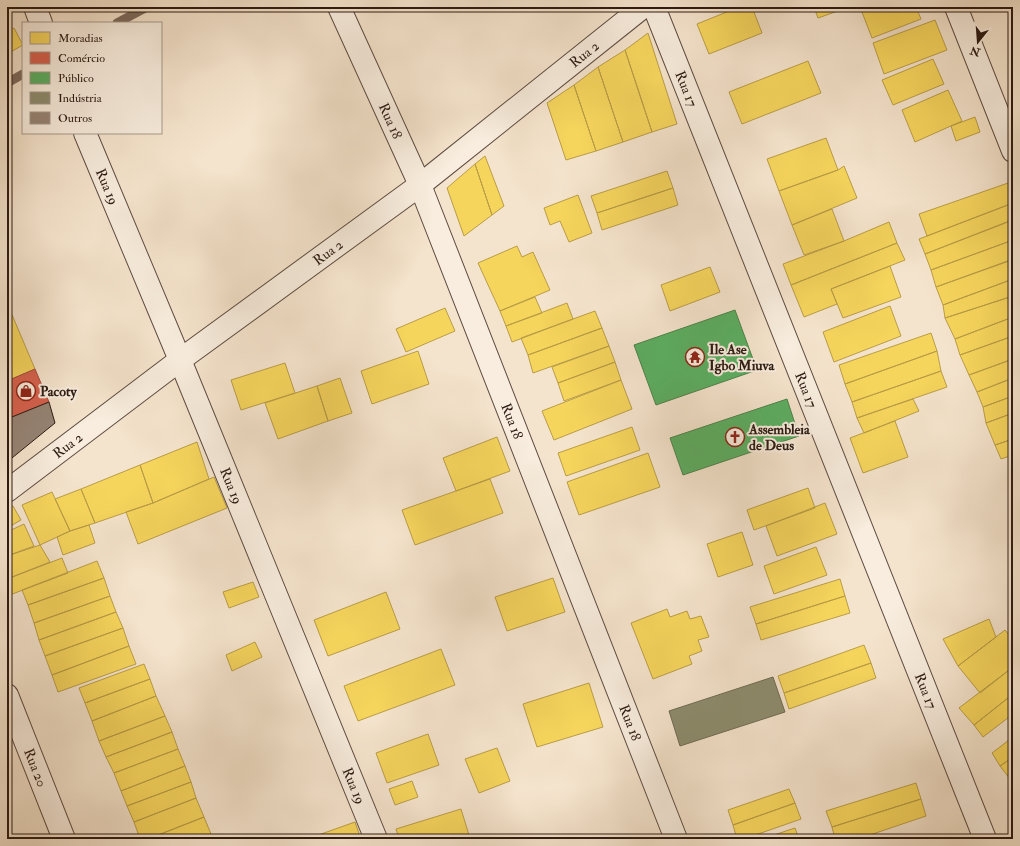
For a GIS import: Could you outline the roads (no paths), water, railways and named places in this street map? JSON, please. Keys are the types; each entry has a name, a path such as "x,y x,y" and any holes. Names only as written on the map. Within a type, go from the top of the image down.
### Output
{"street":[{"path":"35,7 41,22"},
{"name":"Rua 18","path":"339,7 420,185 676,839"},
{"name":"Rua 2","path":"7,491 180,360 420,185 643,7"},
{"name":"Rua 17","path":"654,7 985,839"},
{"path":"956,7 1013,151"},
{"name":"Rua 19","path":"85,134 180,360 376,839"},
{"name":"Rua 20","path":"7,695 64,839"}],"waterway":[{"path":"119,22 147,7"},
{"path":"7,83 22,75"}],"place":[{"name":"Ile Ase Igbo Miuva","path":"695,357"},
{"name":"Pacoty","path":"26,391"},
{"name":"Assembleia de Deus","path":"735,437"}]}
